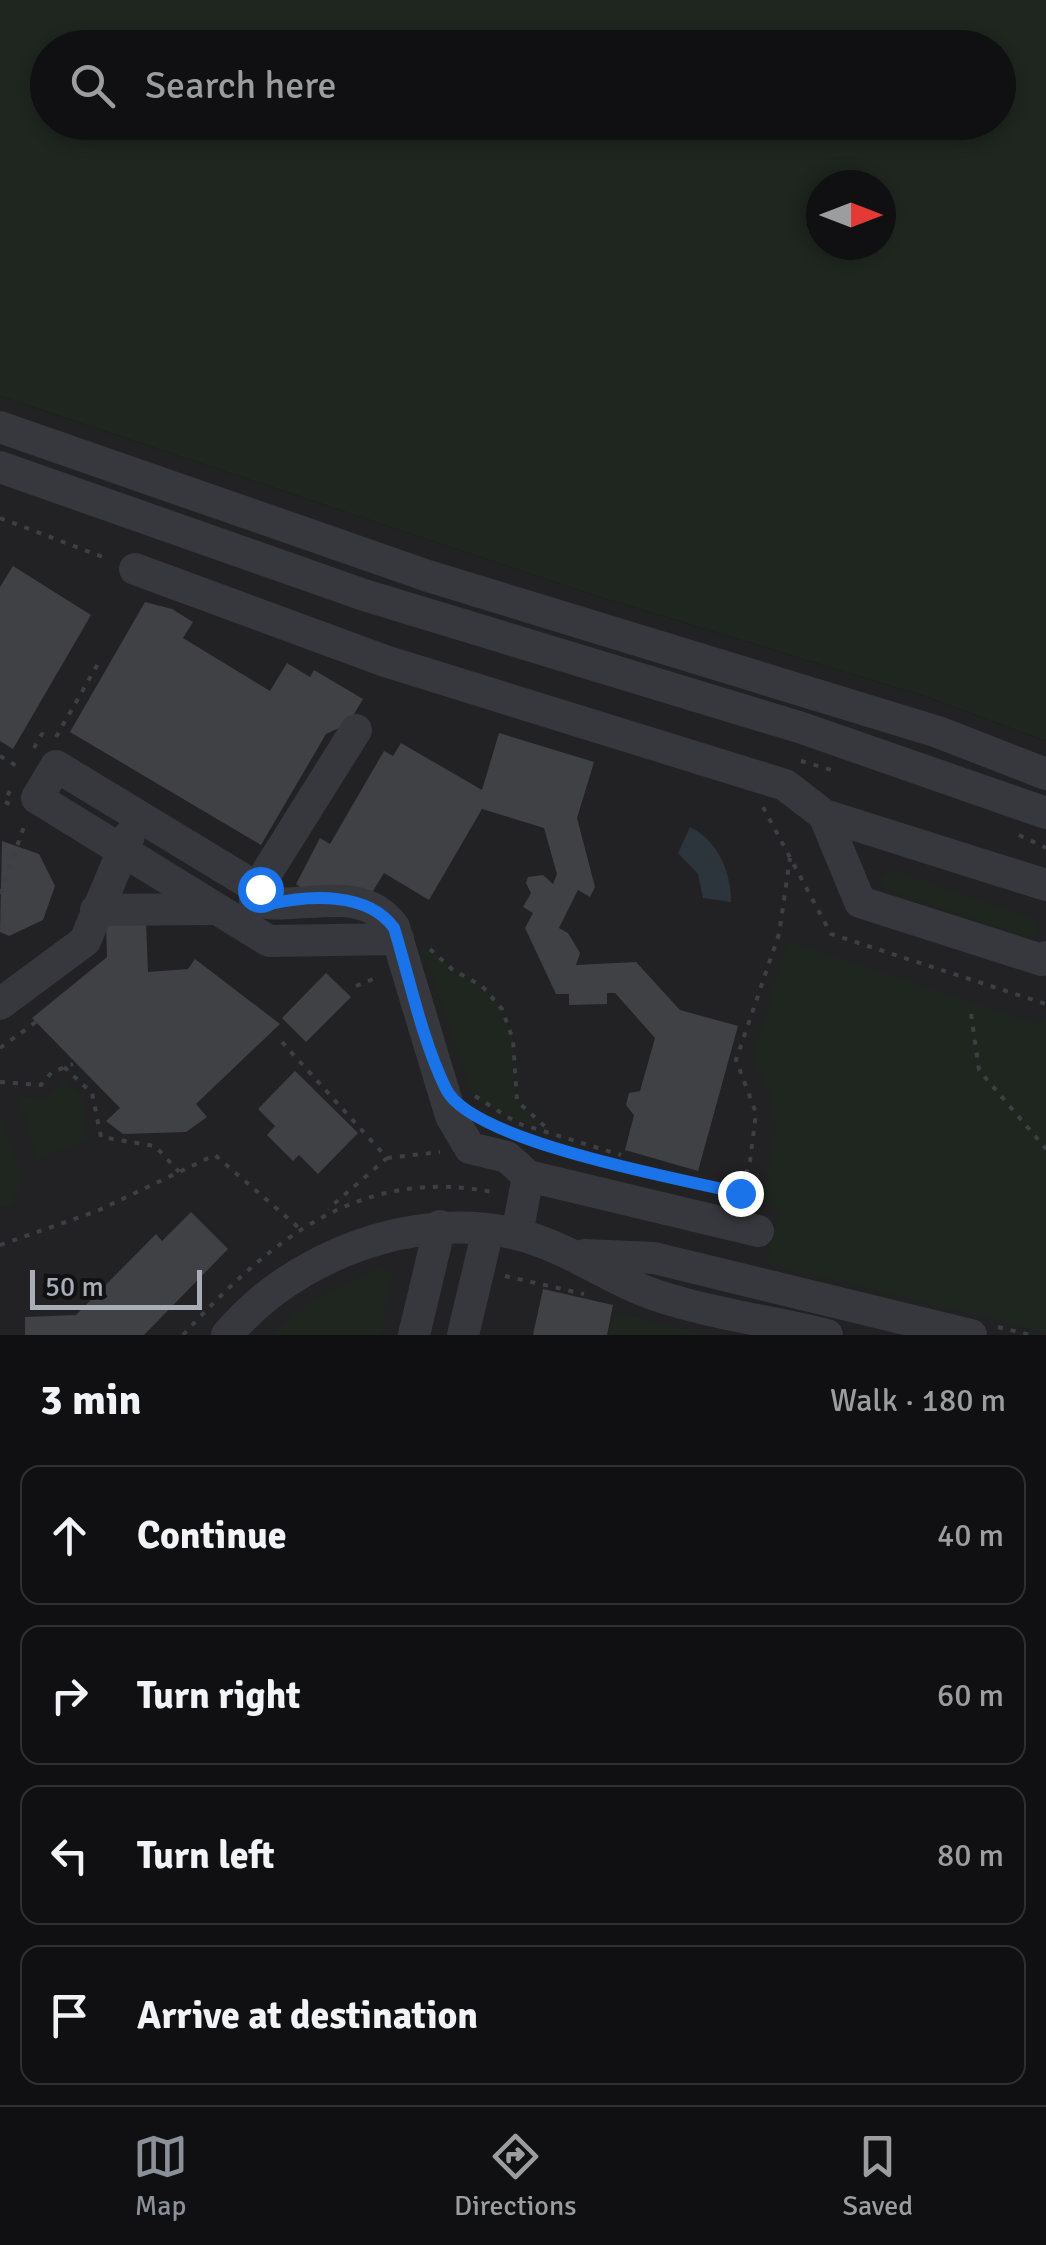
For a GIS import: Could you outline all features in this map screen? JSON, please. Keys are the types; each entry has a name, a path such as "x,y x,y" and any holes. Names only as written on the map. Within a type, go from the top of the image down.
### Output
{"lane":[{"path":"0,427 428,576 884,714 1046,774"},
{"path":"0,467 364,595 802,728 1046,814"},
{"path":"136,569 385,661 785,785 824,815 1046,886"},
{"path":"356,730 255,900 270,904 366,902 384,914 410,944 452,1116 470,1148 506,1157 528,1176 743,1216"},
{"path":"260,889 56,766 36,798 269,942 410,944"},
{"path":"824,815 860,902 1042,960 1046,957"},
{"path":"0,1004 85,942 119,850 141,818"},
{"path":"96,910 216,909"},
{"path":"463,1335 528,1176"},
{"path":"414,1335 440,1226"},
{"path":"228,1335 286,1284 346,1250 440,1226 503,1232 575,1255 643,1290 827,1335"},
{"path":"575,1255 654,1258 971,1335"}],"path":[{"path":"0,518 136,569"},
{"path":"54,741 99,662"},
{"path":"0,756 22,769"},
{"path":"0,894 27,816"},
{"path":"518,1137 743,1216 756,1113 736,1060 778,934 790,858"},
{"path":"410,944 437,952 453,970 482,986 502,1009 513,1040 517,1101 550,1132"},
{"path":"971,1014 979,1070 1046,1150"},
{"path":"0,1048 36,1022"},
{"path":"282,1042 387,1158"},
{"path":"0,1082 41,1085 73,1064"},
{"path":"64,1067 92,1093 100,1137 155,1146 179,1172"},
{"path":"468,1084 473,1095 500,1115 621,1154"},
{"path":"324,1212 387,1158 470,1148"},
{"path":"0,1245 97,1211 216,1154 300,1229"}],"shaded area":[{"path":"0,0 1046,0 1046,741 924,696 597,596 0,396"},
{"path":"0,396 597,596 924,696 1046,741 1046,1335 0,1335"},
{"path":"690,827 708,840 721,858 729,879 731,902 703,898 698,874 678,853"},
{"path":"893,870 1035,919 1039,929 1032,937 1025,937 884,888 882,877"},
{"path":"788,941 1037,1024 1046,1018 1046,1333 766,1264 781,1208 761,1200 773,1144 774,1112 752,1060"},
{"path":"429,948 453,970 482,986 502,1009 513,1040 517,1101 550,1131 500,1115 473,1095 422,950"},
{"path":"64,1082 83,1098 88,1139 37,1159 19,1097 45,1099"},
{"path":"0,1112 24,1181 14,1194 13,1205 0,1208"},
{"path":"382,1267 393,1274 380,1335 272,1335 312,1300"},
{"path":"614,1312 709,1335 609,1335"}],"building":[{"path":"13,566 91,615 13,749 0,741 0,587"},
{"path":"145,602 172,609 193,622 183,638 270,691 287,663 310,677 314,670 363,699 348,724 326,734 261,845 70,732"},
{"path":"499,733 594,762 577,818 595,887 590,897 578,890 559,928 568,933 580,953 576,965 636,962 680,1010 738,1026 698,1171 625,1150 634,1115 626,1105 629,1093 640,1091 655,1038 615,993 607,993 607,1004 569,1005 569,994 556,994 525,928 533,913 523,907 531,893 526,883 528,877 543,875 553,884 557,874 544,828 482,809 429,900 384,873 373,891 303,889 296,884 320,838 330,844 384,751 393,756 401,743 482,790"},
{"path":"2,841 39,854 55,886 43,920 9,936 0,932"},
{"path":"146,922 148,972 188,969 195,959 280,1024 196,1104 207,1117 186,1132 123,1134 106,1121 120,1108 32,1018 107,957 106,923"},
{"path":"326,973 351,997 306,1042 282,1018"},
{"path":"295,1071 358,1133 318,1174 299,1155 293,1161 267,1135 275,1126 258,1109"},
{"path":"191,1212 228,1249 144,1335 25,1335 25,1317 76,1315 156,1234 162,1241"},
{"path":"543,1289 613,1305 607,1335 533,1335"}],"route":[{"path":"260,889 255,900 270,904 288,900 366,902 384,914 394,928 448,1093 470,1112 518,1137 740,1193"}]}
